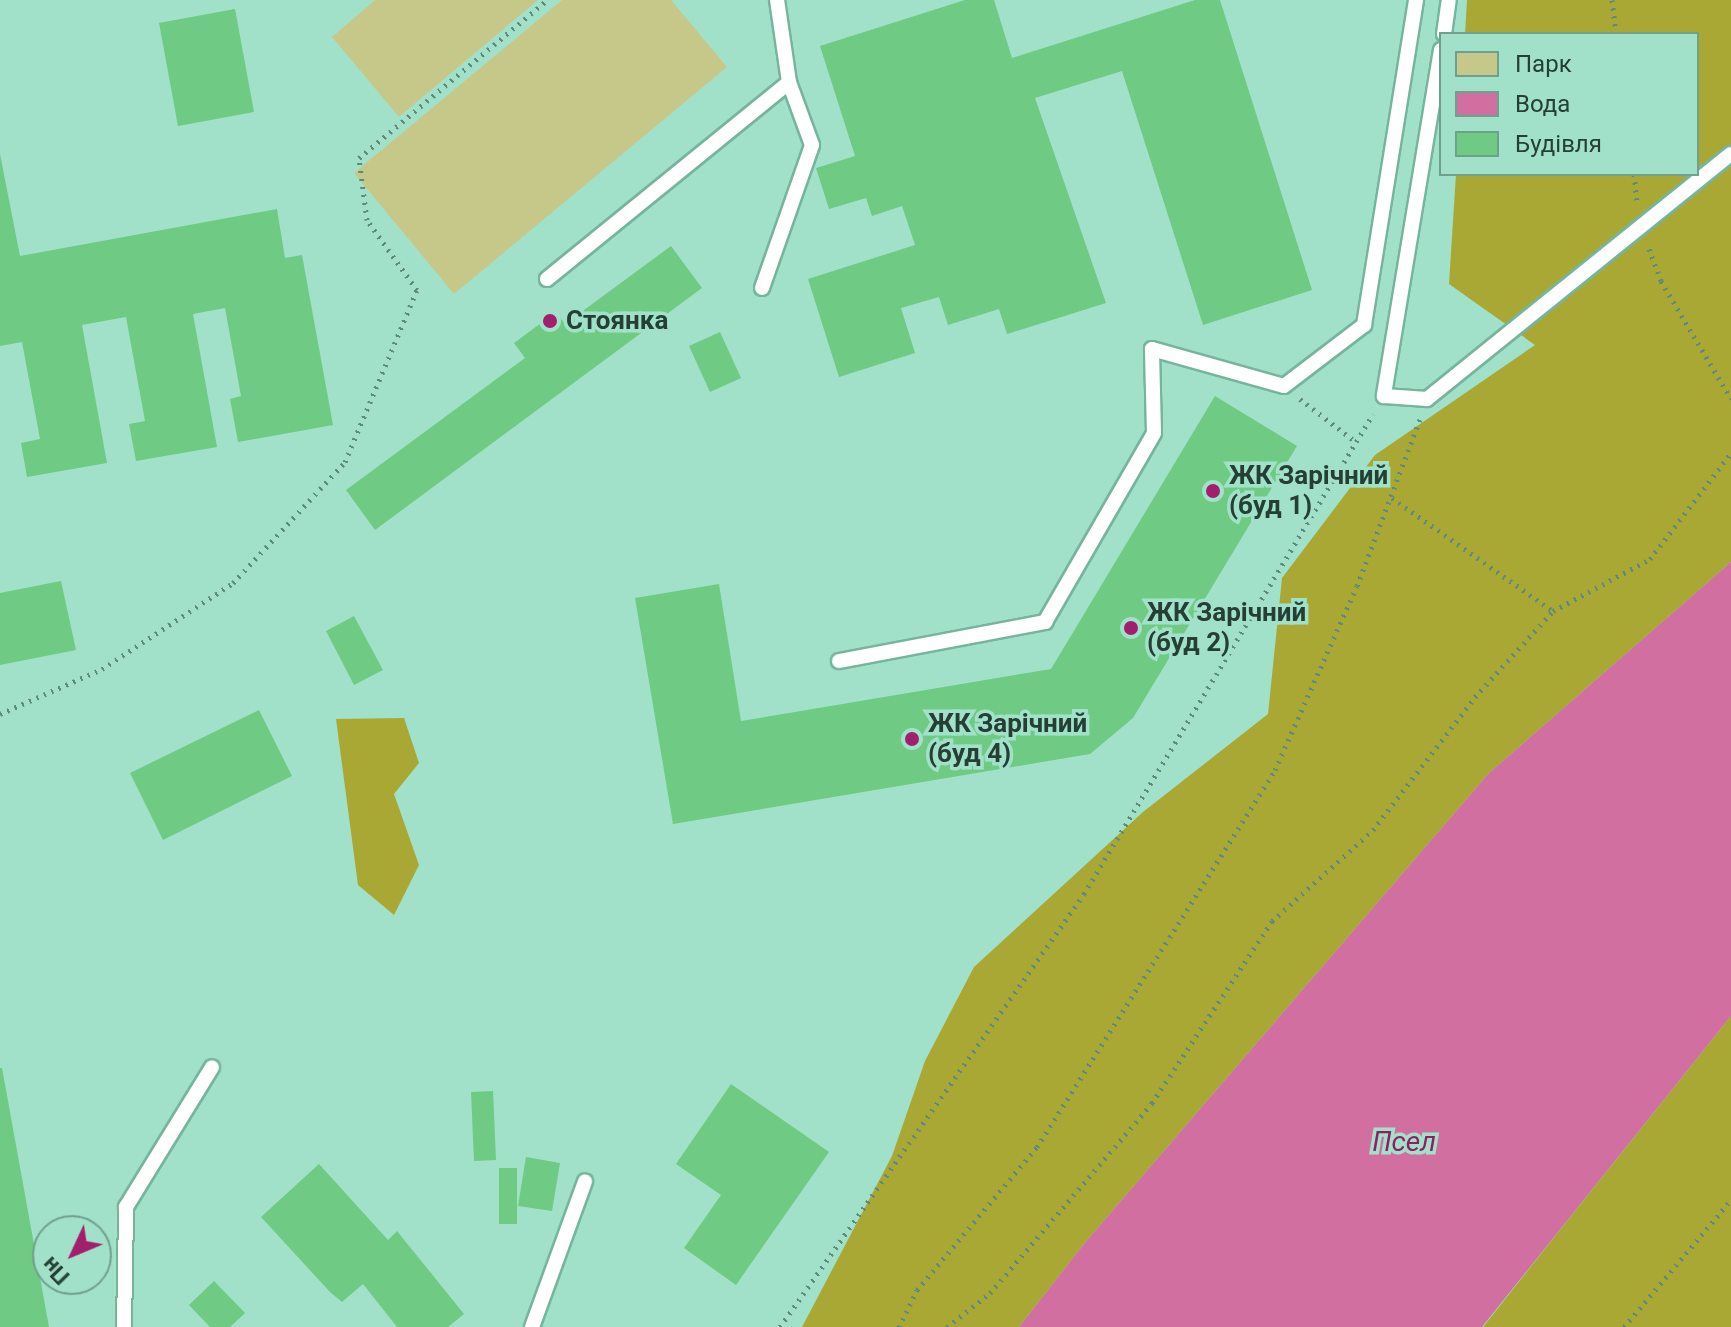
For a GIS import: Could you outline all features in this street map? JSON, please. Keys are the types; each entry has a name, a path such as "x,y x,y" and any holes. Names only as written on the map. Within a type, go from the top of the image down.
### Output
{"lane":[{"path":"762,288 812,145 789,82 777,0"},
{"path":"839,661 1045,622 1154,433 1152,349 1284,386 1364,325 1416,0"},
{"path":"1444,32 1449,0"},
{"path":"1439,62 1384,396 1427,399 1731,154"},
{"path":"547,279 789,82"},
{"path":"124,1327 126,1207 212,1067"},
{"path":"532,1327 585,1181"}],"path":[{"path":"0,714 102,669 233,583 345,462 417,290 367,220 359,158 547,0"},
{"path":"1612,0 1616,32"},
{"path":"1634,176 1641,227 1661,281 1731,399"},
{"path":"1284,386 1356,442"},
{"path":"780,1327 1084,894 1384,396"},
{"path":"899,1327 917,1290 1037,1147 1275,770 1392,498 1427,399"},
{"path":"947,1327 990,1293 1152,1103 1272,921 1373,830 1475,697 1553,611 1650,559 1731,453"},
{"path":"1392,498 1553,611"},
{"path":"1624,1327 1731,1200"}],"green space":[{"path":"375,0 538,0 399,117 332,37"},
{"path":"562,0 671,0 727,67 454,294 354,173"}],"shaded area":[{"path":"1467,0 1731,0 1731,562 1488,774 1083,1245 1019,1327 802,1327 892,1156 925,1061 974,967 1143,812 1268,714 1282,578 1375,455 1535,345 1449,284 1456,176 1699,176 1699,32 1465,32"},
{"path":"404,718 419,763 394,794 419,865 394,915 358,885 336,719"},
{"path":"1731,1016 1731,1327 1483,1327 1567,1221"}],"water":[{"name":"Псел","path":"1731,562 1731,1016 1482,1327 1019,1327 1083,1245 1488,774"}],"building":[{"path":"965,0 994,0 1012,58 1195,0 1220,0 1312,290 1203,325 1122,71 1035,98 1106,303 1007,334 999,309 948,325 939,297 901,308 915,353 839,377 808,279 915,245 902,206 872,216 866,198 829,209 816,168 855,156 820,46"},
{"path":"235,9 254,112 178,126 159,23"},
{"path":"0,154 20,256 277,209 285,258 302,255 333,425 238,442 230,399 241,396 225,308 193,314 217,447 136,461 129,424 145,421 126,317 82,325 107,463 27,477 21,443 40,439 22,342 0,346"},
{"path":"671,246 702,288 375,530 346,490 525,358 514,343 556,312 565,324"},
{"path":"720,332 741,378 710,392 689,346"},
{"path":"1215,396 1297,446 1133,718 1090,754 673,824 635,598 719,584 741,721 1051,669"},
{"path":"61,581 76,650 0,665 0,593"},
{"path":"354,616 383,670 354,685 326,631"},
{"path":"259,710 292,776 163,840 130,773"},
{"path":"2,1068 32,1233 32,1295 43,1295 49,1327 0,1327"},
{"path":"731,1084 829,1152 736,1285 684,1248 721,1195 676,1164"},
{"path":"493,1091 496,1160 474,1161 471,1092"},
{"path":"526,1157 560,1163 552,1211 518,1206"},
{"path":"319,1164 388,1240 397,1231 464,1314 448,1327 397,1327 363,1284 342,1302 330,1292 261,1217"},
{"path":"499,1168 517,1168 517,1224 499,1224"},
{"path":"214,1281 245,1313 230,1327 210,1327 189,1305"}],"place":[{"name":"Стоянка","path":"550,321"},
{"name":"ЖК Зарічний (буд 1)","path":"1213,491"},
{"name":"ЖК Зарічний (буд 2)","path":"1131,628"},
{"name":"ЖК Зарічний (буд 4)","path":"912,739"}]}
